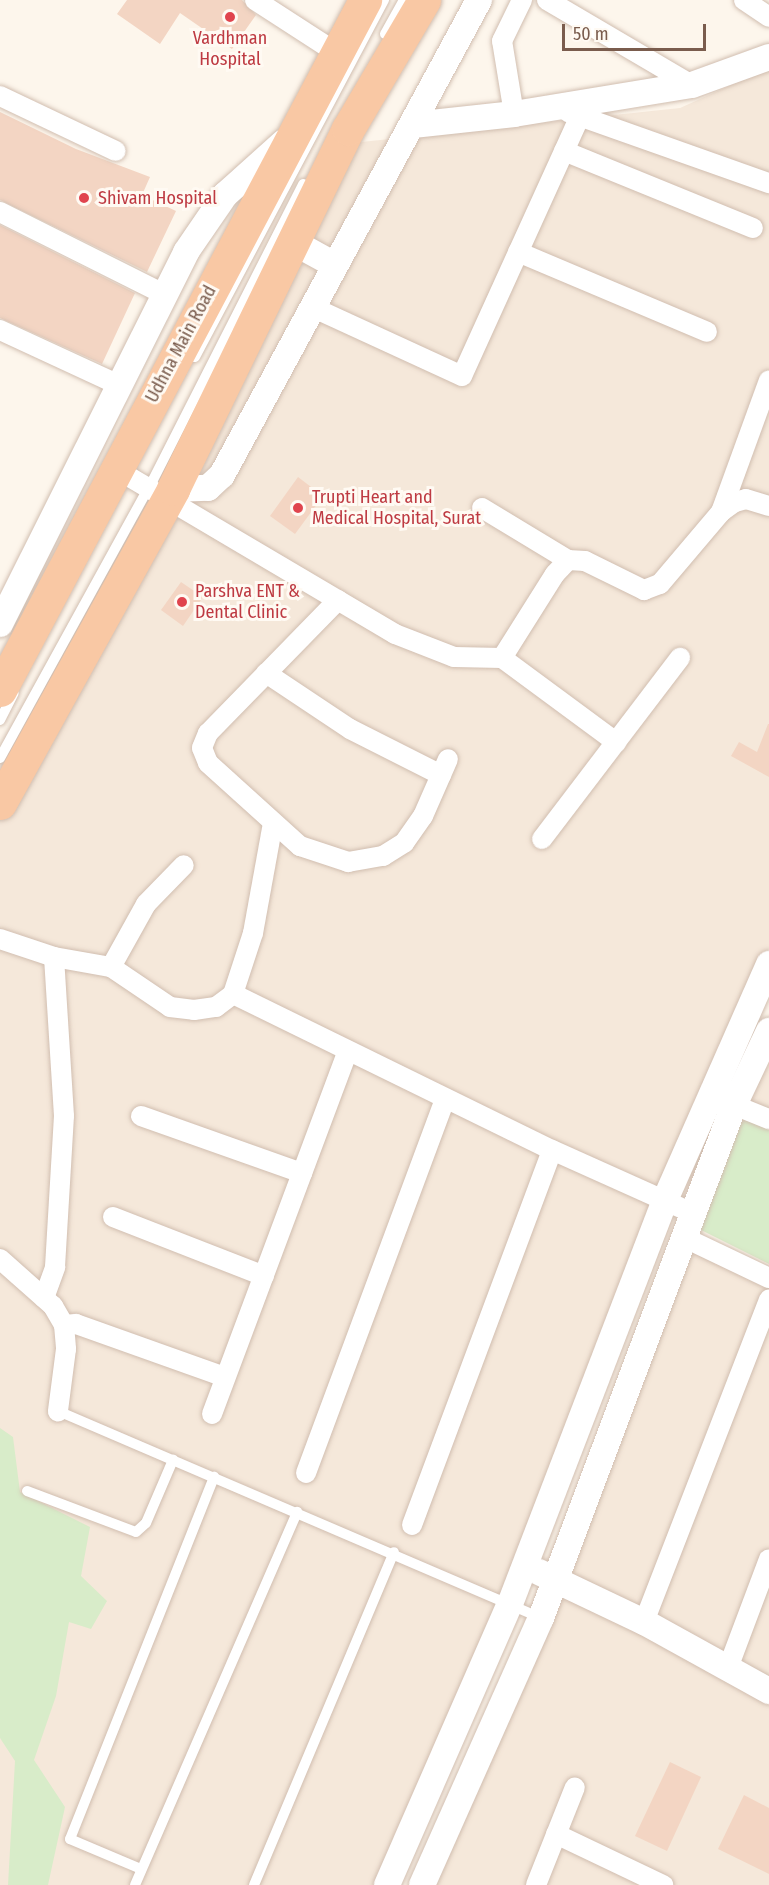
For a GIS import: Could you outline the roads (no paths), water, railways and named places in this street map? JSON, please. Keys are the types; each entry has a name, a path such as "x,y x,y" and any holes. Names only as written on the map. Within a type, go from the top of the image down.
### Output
{"highway":[{"name":"Udhna Main Road","path":"11,684 126,475 291,136 365,0"},
{"path":"0,803 293,242 348,129 424,0"}],"street":[{"path":"255,0 337,53"},
{"path":"163,493 208,488 222,475 479,0"},
{"path":"514,114 502,41 522,0"},
{"path":"548,0 692,85"},
{"path":"744,0 769,17"},
{"path":"412,125 514,114 692,85 769,57"},
{"path":"0,96 116,151"},
{"path":"556,107 769,183"},
{"path":"312,307 462,376 580,116"},
{"path":"0,624 117,384 210,213 291,136"},
{"path":"564,151 753,228"},
{"path":"0,212 164,294"},
{"path":"293,242 335,265"},
{"path":"518,252 707,332"},
{"path":"0,330 117,384"},
{"path":"721,512 769,380"},
{"path":"126,475 163,493 395,634 454,657 502,658 616,742"},
{"path":"482,508 568,560 585,561 644,590 652,590 721,512 746,498 769,506"},
{"path":"502,658 555,574 568,560"},
{"path":"266,673 350,729 445,767 423,816 404,843 383,856 348,862 300,846 208,763 202,748 219,719 338,600"},
{"path":"542,839 681,658"},
{"path":"0,939 54,957 111,966 170,1006 194,1010 216,1007 233,994 253,933 273,823"},
{"path":"111,966 146,904 184,865"},
{"path":"44,1298 55,1267 64,1116 54,957"},
{"path":"387,1885 510,1604 665,1200 769,964"},
{"path":"233,994 445,1099 692,1213"},
{"path":"422,1885 541,1618 692,1213 734,1105 769,1031"},
{"path":"213,1414 347,1052"},
{"path":"306,1473 445,1099"},
{"path":"734,1105 769,1119"},
{"path":"141,1116 302,1173"},
{"path":"412,1525 552,1150"},
{"path":"113,1217 264,1276"},
{"path":"683,1237 769,1278"},
{"path":"0,1259 44,1298 64,1325 66,1349 58,1411"},
{"path":"644,1622 769,1299"},
{"path":"64,1325 76,1324 225,1377"},
{"path":"728,1668 769,1559"},
{"path":"525,1567 555,1577 644,1622 769,1691"},
{"path":"536,1885 575,1787"},
{"path":"556,1834 663,1885"}],"lane":[{"path":"187,372 384,0"},
{"path":"376,49 404,0"},
{"path":"0,758 163,493 308,174"},
{"path":"0,720 11,684"},
{"path":"58,1411 394,1552 541,1618"},
{"path":"27,1491 136,1532 146,1522 173,1460"},
{"path":"141,1869 70,1839 214,1477"},
{"path":"135,1885 297,1512"},
{"path":"254,1885 394,1552"}],"place":[{"name":"Vardhman Hospital","path":"230,17"},
{"name":"Shivam Hospital","path":"84,198"},
{"name":"Trupti Heart and Medical Hospital, Surat","path":"298,508"},
{"name":"Parshva ENT & Dental Clinic","path":"182,602"}]}
